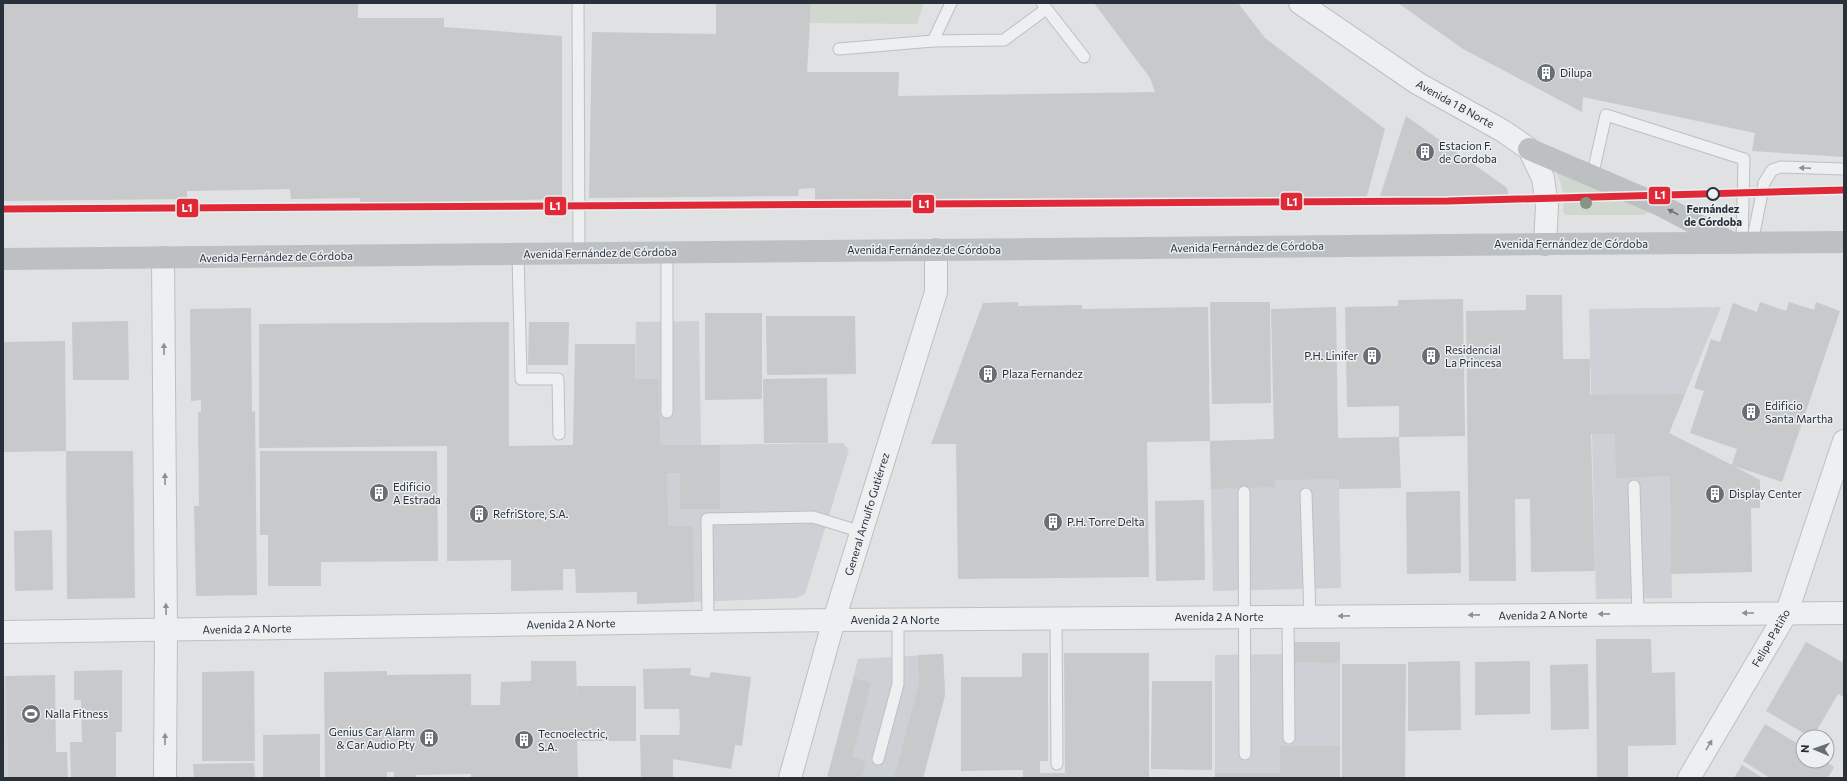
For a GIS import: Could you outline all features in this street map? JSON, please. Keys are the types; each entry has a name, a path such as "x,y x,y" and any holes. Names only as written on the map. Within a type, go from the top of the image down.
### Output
{"main road":[{"path":"1529,149 1662,206 1742,243"},
{"name":"Avenida Fernández de Córdoba","path":"3,259 1844,242"}],"street":[{"name":"Avenida 1 B Norte","path":"1300,3 1416,83 1504,131 1529,149 1543,178 1547,206 1545,244"},
{"name":"General Arnulfo Gutiérrez","path":"790,778 834,620 936,292 936,250"},
{"path":"163,258 166,630 165,778"},
{"name":"Felipe Patiño","path":"1688,778 1787,612 1844,441"},
{"name":"Avenida 2 A Norte","path":"3,632 834,620 1787,612 1844,613"}],"lane":[{"path":"578,3 578,253"},
{"path":"933,41 950,3"},
{"path":"839,49 933,41 1004,40 1044,6 1084,57"},
{"path":"1592,177 1606,115 1744,159 1742,243"},
{"path":"1742,243 1764,183 1772,170 1781,167 1844,169"},
{"path":"667,252 667,412"},
{"path":"518,254 521,379 558,379 559,434"},
{"path":"1634,486 1638,614"},
{"path":"1244,492 1245,754"},
{"path":"1306,494 1310,617"},
{"path":"708,622 707,519 813,517 862,532"},
{"path":"1288,617 1289,738"},
{"path":"1056,619 1057,764"},
{"path":"878,759 898,684 898,620"}],"shaded area":[{"path":"811,3 924,3 917,24 810,23"},
{"path":"1557,170 1649,212 1644,215 1566,215 1563,212 1563,192 1561,182 1556,173"},
{"path":"1721,307 1669,433 1672,598 1596,599 1589,309"},
{"path":"699,321 701,445 843,443 849,450 805,594 796,598 637,604 634,446 636,322"},
{"path":"1338,438 1341,588 1213,591 1210,441"},
{"path":"1294,642 1340,642 1340,778 1215,778 1215,655 1294,654"},
{"path":"943,654 945,695 923,778 827,778 858,659"},
{"path":"3,676 6,676 8,778 3,778"}],"building":[{"path":"3,3 358,3 358,18 444,18 444,27 562,36 562,199 360,204 360,198 291,199 290,189 187,191 187,199 3,201"},
{"path":"716,3 811,3 807,72 899,72 898,96 1155,92 1150,78 1094,3 1238,3 1265,38 1385,129 1365,203 815,209 815,188 799,189 798,196 589,198 592,32 716,34"},
{"path":"1398,3 1844,3 1844,157 1752,151 1755,133 1583,97 1582,112 1463,49"},
{"name":"Estacion F. de Cordoba","path":"1406,116 1507,188 1508,194 1500,200 1380,196"},
{"path":"1526,295 1562,295 1563,359 1590,359 1590,395 1685,394 1669,433 1732,465 1737,449 1690,433 1704,391 1694,388 1711,339 1720,342 1733,303 1757,312 1760,302 1786,311 1789,302 1814,310 1816,302 1840,311 1782,482 1734,466 1760,480 1760,508 1751,508 1752,572 1671,574 1670,476 1616,478 1615,434 1591,434 1595,571 1531,572 1530,499 1515,499 1516,581 1469,581 1466,311 1526,310"},
{"name":"Residencial La Princesa","path":"1463,299 1465,436 1399,437 1399,406 1347,407 1345,307 1398,306 1398,300"},
{"path":"1018,302 1018,306 1082,305 1082,309 1208,307 1210,441 1147,442 1149,577 958,579 956,444 931,444 983,303"},
{"path":"1210,302 1270,302 1271,403 1212,404"},
{"path":"1336,307 1338,438 1399,437 1401,488 1339,489 1339,479 1275,480 1275,487 1211,489 1210,441 1274,439 1271,309"},
{"path":"251,308 252,412 255,411 257,595 196,596 194,506 199,506 198,412 201,412 201,400 191,401 190,309"},
{"path":"705,313 762,313 762,399 705,400"},
{"path":"766,316 855,316 856,374 767,375"},
{"path":"128,321 129,380 73,380 72,322"},
{"path":"509,322 509,446 573,445 575,344 635,344 635,379 659,379 660,445 720,445 720,509 680,509 680,473 667,473 668,526 693,526 694,602 637,604 637,592 576,593 575,569 563,569 563,590 511,591 511,560 447,561 447,446 259,448 259,324"},
{"path":"529,322 569,322 568,365 528,365"},
{"path":"65,341 66,451 3,452 3,342"},
{"path":"827,378 828,443 764,443 763,379"},
{"path":"66,451 133,451 135,598 67,599"},
{"name":"Edificio A Estrada","path":"260,451 437,451 438,561 321,562 321,586 268,586 268,535 260,535"},
{"path":"1460,491 1461,573 1407,574 1406,492"},
{"path":"1204,500 1205,580 1156,581 1155,501"},
{"path":"52,530 53,590 15,591 14,531"},
{"path":"1596,639 1651,639 1652,673 1675,672 1676,745 1628,746 1628,778 1597,778"},
{"path":"1294,642 1340,642 1340,663 1294,662"},
{"path":"1806,642 1842,662 1844,659 1844,697 1838,694 1818,729 1796,729 1766,711"},
{"path":"1022,653 1048,653 1048,761 1040,761 1040,773 1065,773 1064,653 1149,653 1149,778 1023,778 1023,770 961,771 961,677 1022,677"},
{"path":"943,654 945,695 923,778 894,778 919,684 918,655"},
{"path":"531,661 576,661 577,698 577,686 636,686 636,741 577,741 578,778 471,778 471,774 416,775 416,778 394,778 394,772 387,772 387,778 325,778 324,672 387,671 387,675 471,674 471,705 500,705 501,682 531,681"},
{"path":"1460,661 1461,730 1408,731 1408,662"},
{"path":"1530,661 1530,714 1475,715 1475,662"},
{"path":"1342,664 1406,664 1405,778 1342,778"},
{"path":"1588,664 1589,729 1551,730 1550,665"},
{"path":"691,668 690,675 709,678 711,672 751,677 742,746 735,745 731,769 673,759 673,778 641,778 640,735 679,735 680,726 679,709 644,709 643,669"},
{"path":"122,670 122,732 116,732 116,778 71,778 70,742 82,742 81,700 74,700 74,671"},
{"path":"254,671 255,761 202,761 202,672"},
{"name":"Nalla Fitness","path":"55,675 56,752 67,752 68,778 8,778 6,676"},
{"path":"854,678 871,683 852,757 866,761 862,778 827,778"},
{"path":"1152,681 1212,681 1212,770 1151,769"},
{"path":"1765,724 1795,742 1795,769 1833,769 1828,778 1770,778 1743,761"},
{"path":"320,734 320,778 263,778 263,735"},
{"path":"1280,746 1340,746 1340,778 1215,778 1215,773 1280,773"},
{"path":"254,763 255,778 194,778 193,764"},
{"path":"1742,765 1763,778 1734,778"}],"transit line":[{"name":"L1","path":"3,209 1448,201 1844,190"}],"place":[{"name":"Dilupa","path":"1546,73"},
{"name":"Estacion F. de Cordoba","path":"1425,152"},
{"name":"Fernández de Córdoba","path":"1713,194"},
{"name":"P.H. Linifer","path":"1372,356"},
{"name":"Residencial La Princesa","path":"1431,356"},
{"name":"Plaza Fernandez","path":"988,374"},
{"name":"Edificio Santa Martha","path":"1751,412"},
{"name":"Edificio A Estrada","path":"379,493"},
{"name":"Display Center","path":"1715,494"},
{"name":"RefriStore, S.A.","path":"479,514"},
{"name":"P.H. Torre Delta","path":"1053,522"},
{"name":"Nalla Fitness","path":"31,714"},
{"name":"Genius Car Alarm & Car Audio Pty","path":"429,738"},
{"name":"Tecnoelectric, S.A.","path":"524,740"}]}
